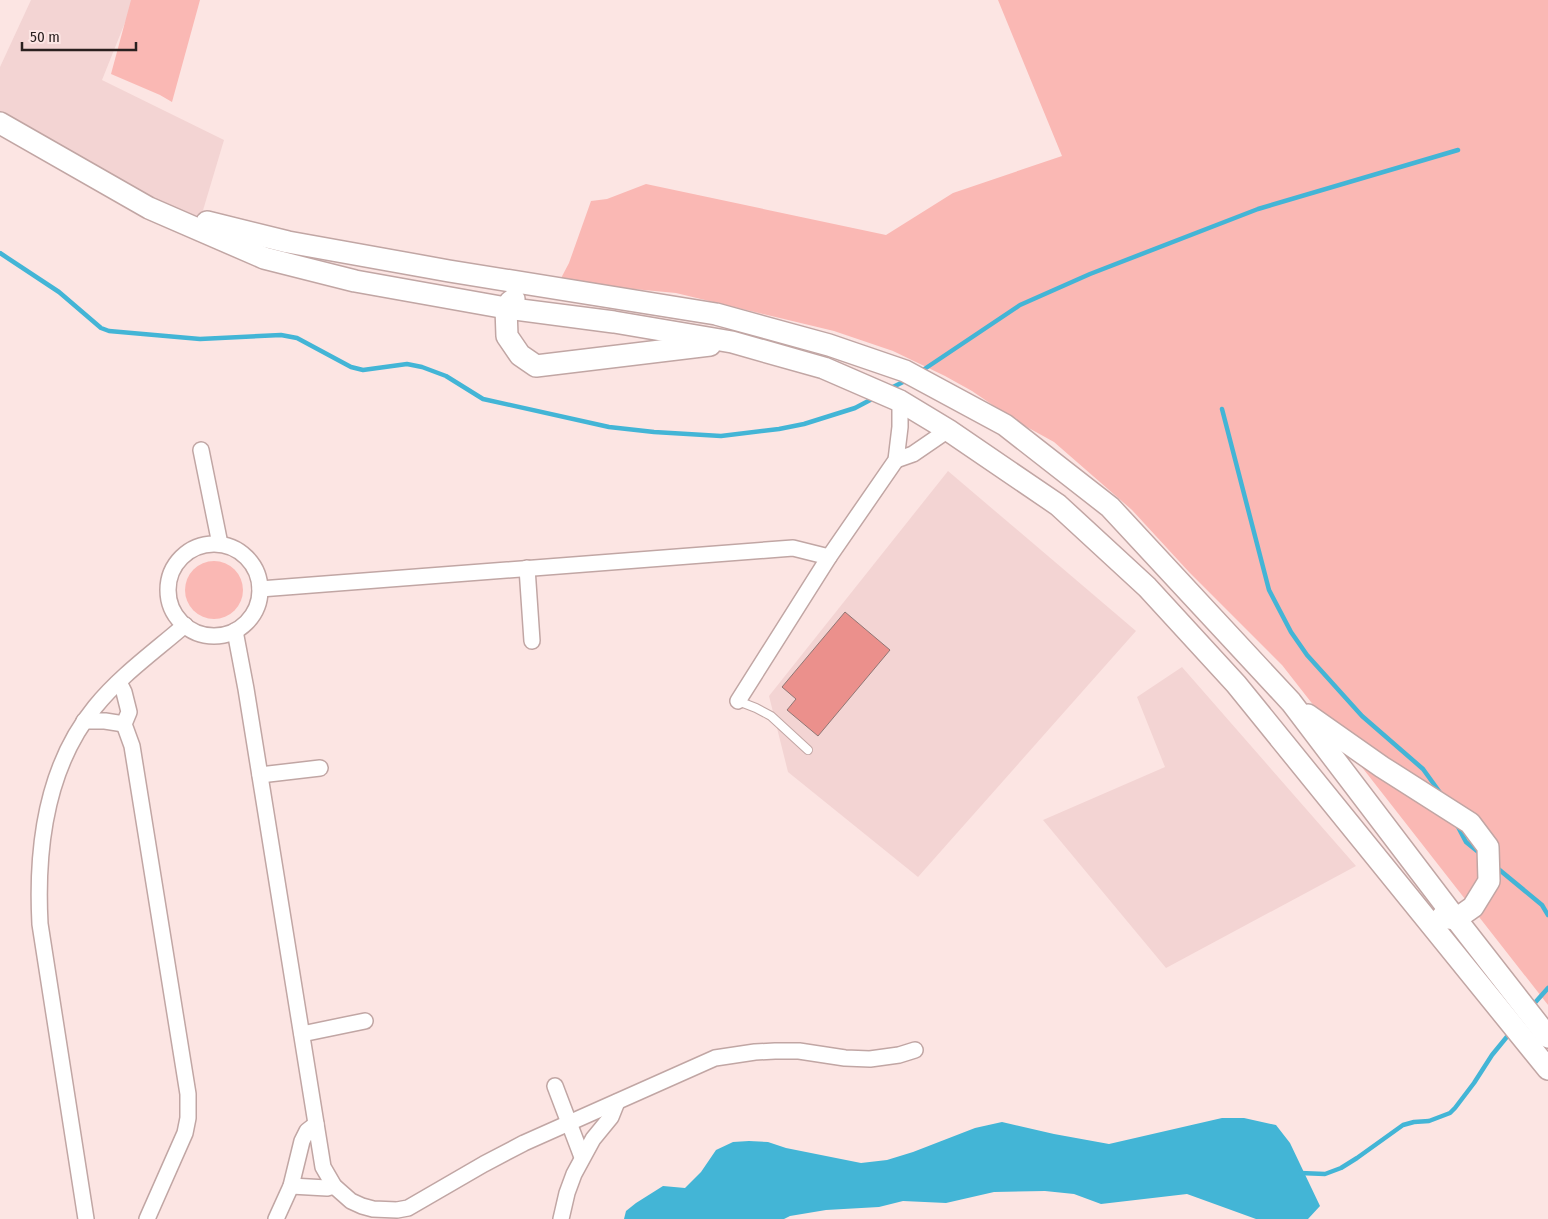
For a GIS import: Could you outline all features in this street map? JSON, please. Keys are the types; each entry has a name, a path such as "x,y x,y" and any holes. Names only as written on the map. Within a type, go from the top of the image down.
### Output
{"main road":[{"path":"0,123 149,208 264,258 355,281 506,308 614,322 732,342 824,368 900,401 948,430 1058,505 1147,587 1236,684 1548,1069"},
{"path":"149,208 288,242 449,271 716,314 829,345 905,371 1005,425 1110,507 1291,702 1548,1037"},
{"path":"617,299 514,299 506,308 506,336 520,355 536,366 732,342"},
{"path":"1291,702 1382,767 1470,823 1488,847 1489,881 1473,907 1456,919 1444,918 1433,912 1342,813"}],"street":[{"path":"738,701 829,557 896,460 900,427 900,401"},
{"path":"896,460 913,454 948,430"},
{"path":"202,450 220,544"},
{"path":"207,544 220,544 232,547 244,554 258,576 260,589 259,602 254,614 246,624 235,631 209,636 196,632 176,616 168,591 170,578 175,566 183,556 194,548 207,544"},
{"path":"260,589 793,548 829,557"},
{"path":"527,568 532,641"},
{"path":"86,1219 40,924 39,880 42,835 55,778 73,739 84,721 119,682 185,625"},
{"path":"235,631 323,1167 334,1186 351,1201 376,1214 408,1208 524,1143 715,1058 768,1051 799,1051 845,1058 870,1059 899,1055 915,1050"},
{"path":"119,682 124,692 129,712 124,724 132,746 188,1094 188,1118 185,1132 148,1219"},
{"path":"84,721 105,721 124,724"},
{"path":"260,775 320,768"},
{"path":"302,1034 365,1021"},
{"path":"555,1086 582,1157"},
{"path":"561,1219 567,1193 582,1157 593,1139 611,1117 617,1102"},
{"path":"276,1219 291,1186 302,1141 307,1131 316,1124"},
{"path":"291,1186 327,1188 334,1186"},
{"path":"413,1219 417,1212 417,1203"}],"lane":[{"path":"738,701 771,716 808,750"}],"shaded area":[{"path":"31,0 134,0 102,80 224,140 201,217 164,206 0,115 0,67"},
{"path":"131,0 200,0 172,102 111,74"},
{"path":"998,0 1548,0 1548,1005 1282,665 1189,572 1132,510 1054,442 1016,421 972,391 945,376 893,351 834,331 676,293 559,282 569,263 591,201 607,199 646,184 886,235 953,193 1062,156"},
{"path":"948,471 1136,631 918,877 788,772 769,696"},
{"path":"214,561 225,563 238,574 243,590 241,601 230,614 214,619 203,617 190,606 185,590 187,579 198,566"},
{"path":"1182,667 1356,866 1166,968 1043,820 1165,767 1137,697"}],"water":[{"path":"1222,1118 1244,1118 1276,1125 1290,1143 1320,1206 1308,1219 1256,1219 1187,1194 1101,1204 1074,1194 1045,1191 994,1192 946,1203 903,1201 879,1207 826,1210 790,1216 784,1219 624,1219 626,1211 663,1186 685,1188 701,1172 716,1150 733,1142 768,1142 786,1148 861,1163 887,1160 975,1128 1002,1122 1109,1144"}],"building":[{"path":"845,612 890,650 818,736 787,710 796,699 782,687"}],"waterway":[{"path":"920,372 1020,305 1090,274 1258,209 1458,150"},
{"path":"0,253 59,292 101,328 109,331 200,339 281,335 297,338 351,367 363,370 407,364 422,367 446,376 483,399 609,427 721,436 804,424 855,408 874,398"},
{"path":"889,389 907,380"},
{"path":"1222,409 1269,590 1291,632 1307,655 1362,716 1423,769 1441,794"},
{"path":"1456,823 1466,842 1482,855"},
{"path":"1496,867 1542,905 1548,915"},
{"path":"1532,1006 1548,988"},
{"path":"1300,1173 1325,1174 1341,1168 1403,1125 1429,1121 1450,1113 1510,1033"}]}
